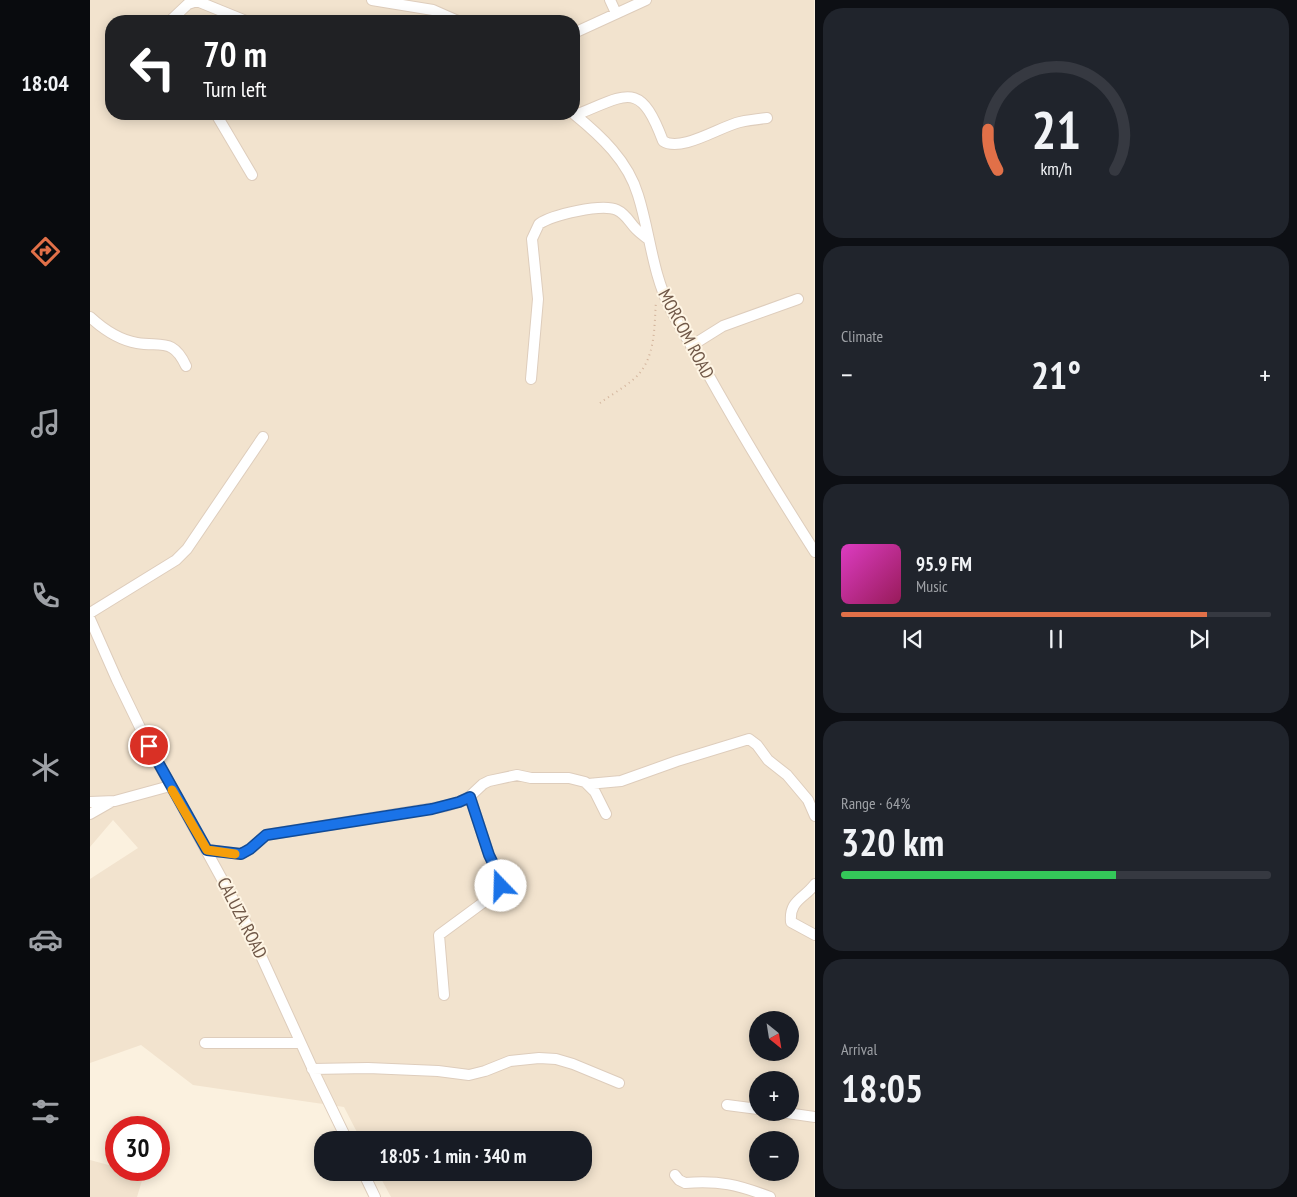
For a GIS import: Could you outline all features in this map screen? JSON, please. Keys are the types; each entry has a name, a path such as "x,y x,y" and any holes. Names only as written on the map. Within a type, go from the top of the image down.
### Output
{"street":[{"path":"372,0 434,10 445,15"},
{"path":"610,0 616,13"},
{"path":"580,30 646,0"},
{"path":"176,15 191,2 197,1 215,3 236,15"},
{"path":"580,112 613,100 630,96 636,98 645,104 652,114 663,141 672,145 698,138 739,122 767,118"},
{"name":"MORCOM ROAD","path":"580,119 608,145 625,167 638,194 658,281 669,308 744,439 814,552"},
{"path":"220,120 252,174"},
{"path":"531,379 538,299 532,239 538,224 553,217 598,208 608,208 624,214 637,231 648,239"},
{"path":"691,346 723,326 798,299"},
{"path":"90,317 111,334 126,340 170,346 182,357 186,366"},
{"path":"90,613 176,560 187,549 263,436"},
{"name":"CALUZA ROAD","path":"90,619 94,636 170,786 246,923 312,1069 343,1131"},
{"path":"207,850 241,854 266,835 432,809 459,802 470,797 482,784 510,776 569,778 588,784 621,782 677,761 750,739 768,760 787,775 803,793 814,816"},
{"path":"588,784 595,792 606,814"},
{"path":"90,802 114,801 170,786"},
{"path":"444,995 439,935 496,893 502,882 489,855 470,797"},
{"path":"90,814 114,801"},
{"path":"814,884 794,903 790,912 791,922 814,935"},
{"path":"205,1043 300,1043"},
{"path":"312,1069 368,1068 438,1071 469,1075 485,1072 510,1061 539,1058 556,1059 572,1064 619,1083"},
{"path":"727,1105 749,1108"},
{"path":"799,1115 814,1118"},
{"path":"675,1175 679,1180 685,1182 734,1184 770,1197"},
{"path":"367,1181 375,1197"}],"path":[{"path":"600,403 634,378 645,364 652,348 657,300"}],"shaded area":[{"path":"90,0 814,0 814,1197 391,1197 382,1181 592,1181 592,1131 356,1131 344,1107 193,1085 141,1045 90,1063 90,879 138,848 113,820 90,847"},
{"path":"90,1160 105,1164 105,1181 142,1181 137,1197 90,1197"}],"slow traffic":[{"path":"172,790 207,850 235,854"}],"route":[{"path":"149,746 207,850 227,854 241,854 266,835 406,814 459,802 470,797 489,855 502,882 501,886"}]}
